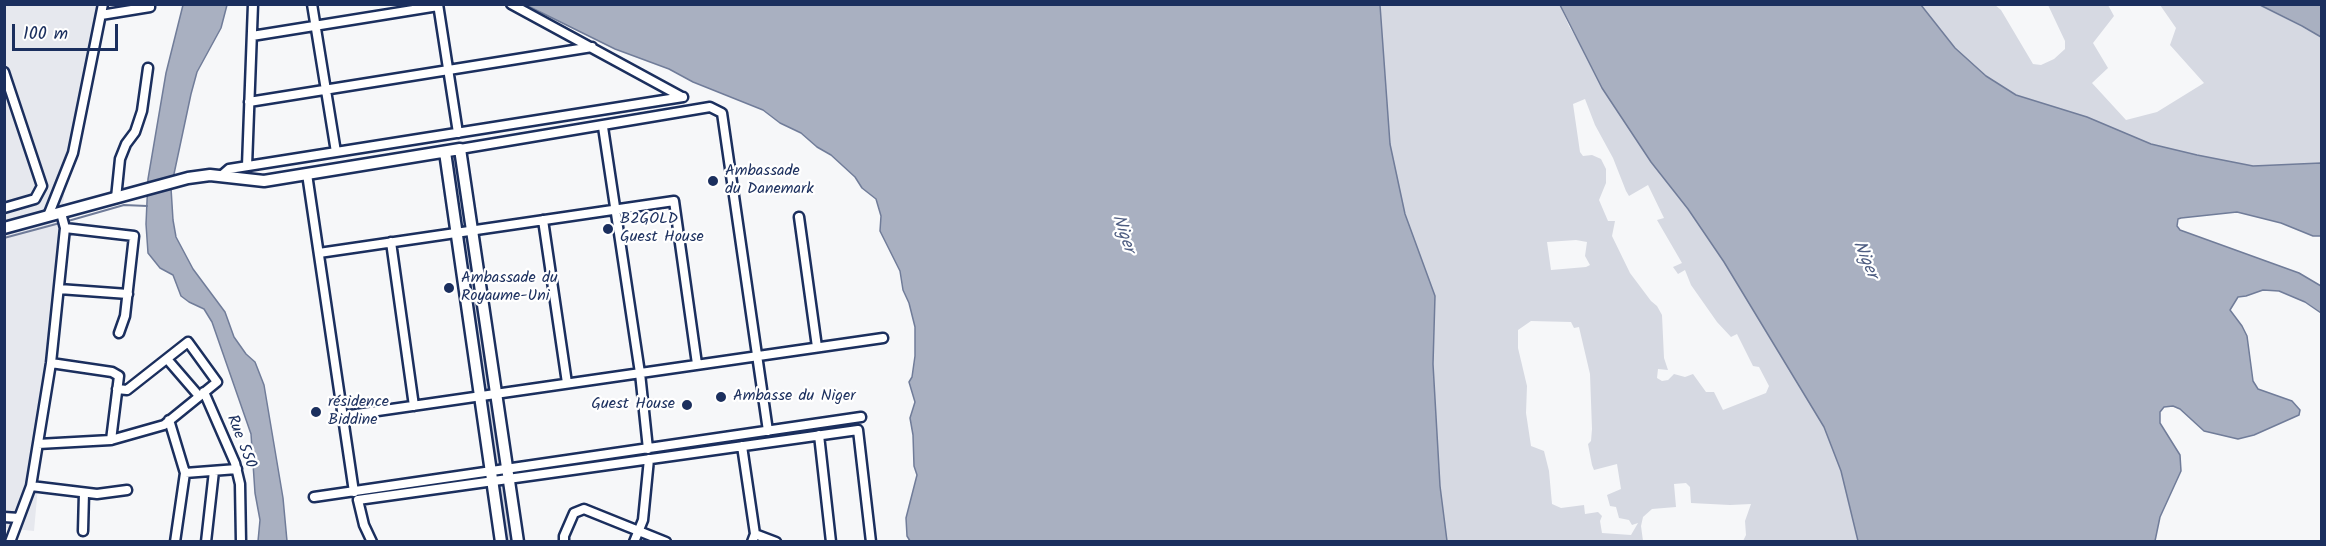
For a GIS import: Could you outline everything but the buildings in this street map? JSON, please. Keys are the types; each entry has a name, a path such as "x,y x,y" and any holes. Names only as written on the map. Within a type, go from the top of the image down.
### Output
{"street":[{"path":"48,216 73,153 103,4"},
{"path":"247,166 253,4"},
{"path":"312,4 336,152"},
{"path":"221,176 229,169 683,97 511,4"},
{"path":"252,36 438,5 458,132"},
{"path":"101,15 150,7"},
{"path":"249,102 592,47"},
{"path":"116,198 120,159 126,144 135,132 148,68"},
{"path":"4,72 42,186 35,199 4,208"},
{"path":"4,228 30,225 48,216 188,178 221,176 264,181 603,127 710,107 717,108 722,113 759,356 768,431"},
{"path":"603,127 640,373 648,449"},
{"path":"460,150 518,542"},
{"path":"445,152 501,542"},
{"path":"307,174 354,492"},
{"path":"319,253 674,201 697,364"},
{"path":"10,542 31,486 51,363 65,228 61,213"},
{"path":"799,217 817,347"},
{"path":"543,220 567,383"},
{"path":"65,228 134,236 126,316 119,333"},
{"path":"391,243 414,406"},
{"path":"59,289 128,294"},
{"path":"343,416 883,338"},
{"path":"38,444 111,440 164,425 217,382 188,342 127,390 117,389"},
{"name":"Rue 550","path":"167,359 201,394 237,470 240,484 241,542"},
{"path":"51,363 112,372 119,376 111,440"},
{"path":"509,474 648,449 861,417"},
{"path":"169,420 185,473 175,542"},
{"path":"314,497 650,459 858,430 871,542"},
{"path":"819,435 831,542"},
{"path":"742,446 753,538 776,542"},
{"path":"634,542 640,531 650,459"},
{"path":"185,473 237,470"},
{"path":"206,542 214,471"},
{"path":"372,542 364,525 358,500 492,476"},
{"path":"31,486 97,494 128,490"},
{"path":"83,531 84,493"},
{"path":"564,542 564,536 574,513 584,509 666,542"},
{"path":"4,517 19,518"}],"shaded area":[{"path":"1380,4 1560,5 1569,26 1651,162 1688,209 1724,262 1824,427 1841,471 1858,541 1743,541 1746,535 1745,521 1751,504 1691,503 1690,487 1686,483 1674,484 1676,507 1652,509 1643,517 1641,526 1643,541 1447,541 1440,486 1433,364 1435,296 1405,214 1390,144","holes":["1585,99 1629,196 1648,185 1664,218 1657,220 1682,263 1673,267 1678,274 1685,270 1691,285 1717,322 1731,337 1737,334 1753,366 1759,367 1769,386 1766,393 1723,410 1714,392 1706,392 1693,374 1685,377 1674,374 1668,380 1662,381 1657,378 1658,369 1668,370 1664,358 1662,315 1630,273 1612,236 1615,221 1608,221 1599,200 1606,183 1606,169 1601,159 1592,155 1583,156 1580,152 1573,104","1576,240 1587,242 1585,256 1590,265 1551,270 1547,242","1531,321 1571,322 1574,328 1579,327 1590,374 1592,429 1591,441 1588,444 1592,465 1594,470 1617,464 1621,489 1607,495 1610,506 1616,507 1619,518 1629,520 1632,525 1638,523 1631,535 1602,533 1600,521 1602,516 1598,512 1585,514 1584,505 1561,508 1552,504 1549,471 1544,451 1531,446 1526,413 1527,386 1518,348 1518,330"]},
{"path":"5,5 105,5 78,159 65,185 34,531 5,528"},
{"path":"1921,5 1995,5 2001,10 2033,64 2041,65 2054,59 2065,49 2065,41 2048,5 2108,5 2114,16 2093,43 2108,68 2092,83 2126,120 2157,112 2204,83 2170,45 2176,28 2160,5 2260,5 2321,37 2321,163 2253,166 2197,155 2151,144 2087,117 2016,95 1986,76 1955,48"},
{"path":"456,156 512,541 505,541 450,157"}],"water":[{"path":"183,5 227,5 221,28 197,72 191,94 171,188 176,237 193,269 225,312 234,337 255,362 264,385 283,498 287,541 258,541 260,520 255,493 251,434 212,322 204,309 181,296 173,275 160,268 148,253 146,224 148,179 166,73"},
{"name":"Niger","path":"526,5 1380,5 1390,144 1405,214 1435,296 1433,364 1440,486 1447,541 910,541 907,536 906,518 917,475 914,466 910,418 915,402 909,382 915,356 915,327 903,290 900,271 880,231 881,216 876,199 862,188 855,177 831,155 763,110 693,82 669,69 615,49"},
{"name":"Niger","path":"1560,5 1921,5 1955,48 1986,76 2016,95 2087,117 2151,144 2197,155 2253,166 2321,163 2321,236 2313,236 2281,223 2237,212 2181,218 2178,219 2177,226 2180,230 2299,273 2321,286 2321,313 2305,302 2279,291 2263,290 2238,297 2230,310 2247,336 2253,381 2258,389 2292,401 2300,410 2299,415 2254,435 2238,439 2204,431 2180,409 2173,406 2164,407 2160,412 2160,423 2180,455 2181,471 2160,517 2155,541 1858,541 1841,471 1824,427 1724,262 1688,209 1651,162 1602,88"},
{"path":"2260,5 2321,5 2321,37 2302,26"}],"waterway":[{"path":"68,221 124,205 147,206"},
{"path":"4,238 60,223"}],"place":[{"name":"Ambassade du Danemark","path":"713,181"},
{"name":"B2GOLD Guest House","path":"608,229"},
{"name":"Ambassade du Royaume-Uni","path":"449,288"},
{"name":"Ambasse du Niger","path":"721,397"},
{"name":"Guest House","path":"687,405"},
{"name":"résidence Biddine","path":"316,412"}]}
